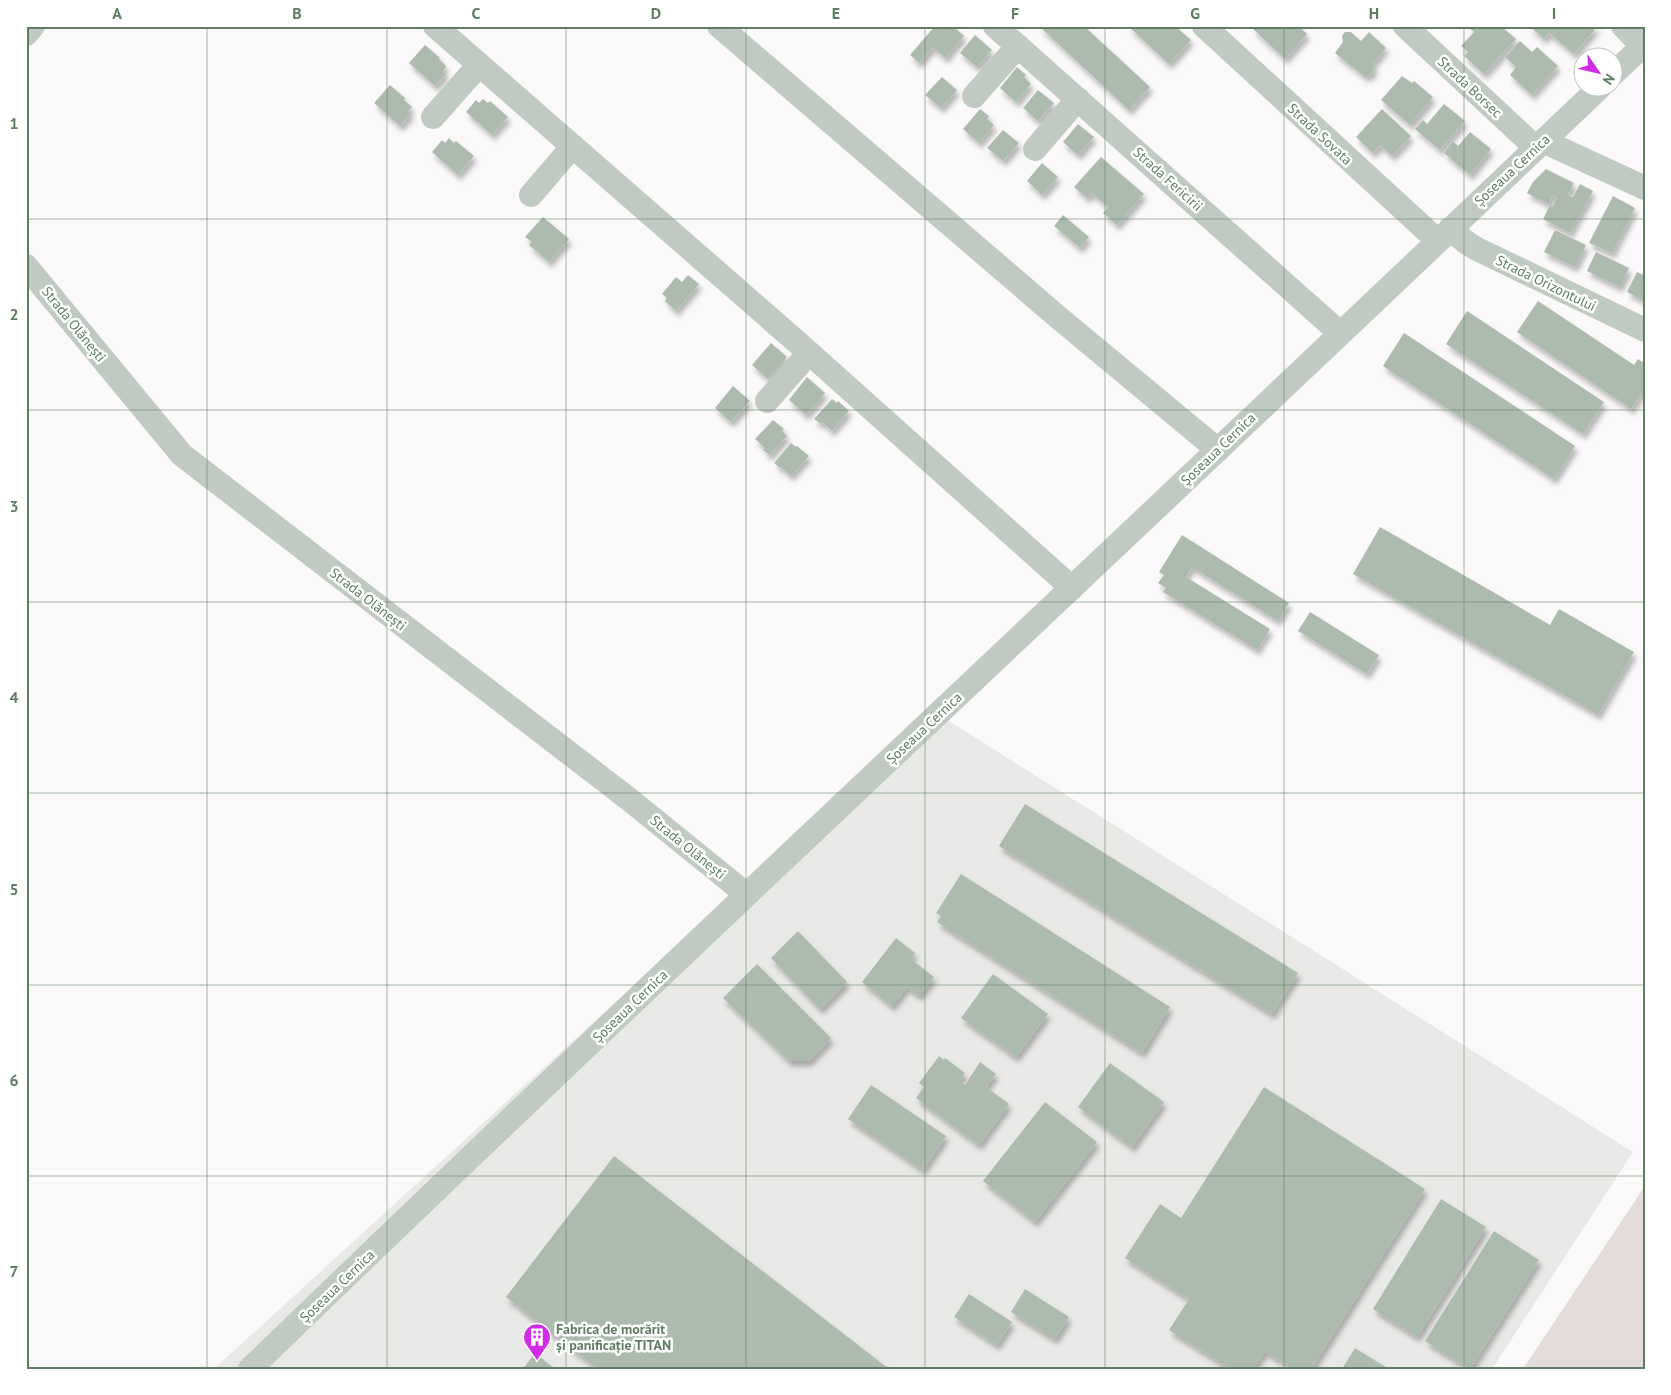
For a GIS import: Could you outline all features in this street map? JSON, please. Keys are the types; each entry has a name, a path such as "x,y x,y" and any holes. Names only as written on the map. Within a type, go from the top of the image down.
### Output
{"street":[{"path":"26,34 33,26"},
{"path":"435,26 809,353 1072,588"},
{"path":"719,26 1052,312 1218,450"},
{"name":"Strada Fericirii","path":"995,26 1340,334"},
{"name":"Strada Sovata","path":"1204,26 1444,235"},
{"name":"Strada Borsec","path":"1405,26 1539,144 1645,188"},
{"path":"1623,26 1643,45 1624,64"},
{"path":"974,96 1018,46"},
{"path":"433,117 479,65"},
{"name":"Șoseaua Cernica","path":"250,1369 746,894 1072,588 1588,98"},
{"path":"1034,149 1078,99"},
{"path":"531,195 573,146"},
{"name":"Strada Orizontului","path":"1444,235 1467,243 1645,330"},
{"name":"Strada Olănești","path":"26,266 182,456 630,800 746,894"},
{"path":"767,401 809,353"}],"shaded area":[{"path":"930,709 1633,1152 1492,1369 214,1369 726,901"},
{"path":"1645,1186 1645,1369 1523,1369"}],"building":[{"path":"935,26 953,26 964,36 945,58 933,47 919,63 910,55"},
{"path":"1039,26 1084,26 1150,87 1129,110"},
{"path":"1128,26 1175,26 1191,40 1169,64"},
{"path":"1256,26 1299,26 1307,34 1285,59 1253,29"},
{"path":"1470,26 1501,26 1516,39 1484,74 1464,56 1468,52 1461,46 1474,32 1469,28"},
{"path":"1529,26 1598,26 1579,48 1574,48 1574,54 1549,33 1544,39"},
{"path":"1345,32 1351,32 1361,41 1369,32 1386,48 1373,63 1375,69 1370,75 1364,76 1335,53 1343,42 1342,36"},
{"path":"975,35 992,50 977,67 960,53"},
{"path":"1520,41 1532,52 1537,47 1558,66 1532,95 1510,75 1516,67 1505,57"},
{"path":"425,45 446,66 443,71 446,74 435,86 409,63"},
{"path":"1017,67 1026,75 1024,77 1031,84 1016,102 1000,88"},
{"path":"1402,76 1412,83 1414,81 1433,97 1410,125 1381,100"},
{"path":"942,77 957,90 941,108 925,95"},
{"path":"390,85 412,107 408,111 411,114 400,126 374,103"},
{"path":"1038,90 1054,103 1038,121 1023,108"},
{"path":"483,99 488,103 490,101 508,117 492,135 466,112 476,100 479,103"},
{"path":"1444,104 1465,121 1440,150 1415,129 1423,120 1427,124"},
{"path":"980,109 989,116 987,119 994,125 979,143 963,129"},
{"path":"1382,109 1411,136 1392,156 1380,145 1373,153 1356,137"},
{"path":"1078,124 1094,137 1078,155 1063,142"},
{"path":"1003,130 1019,143 1003,161 987,148"},
{"path":"1470,132 1491,149 1470,175 1444,153 1453,141 1458,146"},
{"path":"449,138 454,143 456,141 474,156 458,175 432,152 442,140 445,143"},
{"path":"1101,157 1144,194 1117,225 1103,213 1108,207 1092,193 1087,198 1074,187"},
{"path":"1042,163 1058,177 1042,195 1027,181"},
{"path":"1546,169 1574,183 1568,195 1573,197 1580,184 1593,191 1570,233 1543,219 1550,205 1553,206 1557,197 1553,195 1549,204 1527,193 1533,182"},
{"path":"1613,196 1635,208 1612,253 1589,243"},
{"path":"1063,215 1089,237 1080,248 1054,226"},
{"path":"543,217 569,239 549,262 529,245 532,242 525,237"},
{"path":"1555,230 1586,245 1575,267 1544,252"},
{"path":"1596,252 1629,268 1620,287 1587,271"},
{"path":"1637,272 1645,276 1645,301 1627,292"},
{"path":"688,275 699,284 676,311 665,301 667,298 662,294 676,277 682,282"},
{"path":"1538,301 1634,365 1638,359 1645,364 1645,389 1631,409 1517,332"},
{"path":"1467,311 1604,402 1583,434 1446,344"},
{"path":"1404,333 1575,446 1554,479 1383,366"},
{"path":"771,343 787,357 768,379 752,365"},
{"path":"807,377 825,393 806,415 789,400"},
{"path":"733,386 750,401 731,422 715,408"},
{"path":"832,399 837,403 838,401 849,411 832,431 822,422 821,424 814,419"},
{"path":"773,420 784,429 782,431 787,436 770,455 763,450 765,448 755,439"},
{"path":"791,443 809,456 791,476 774,463"},
{"path":"1380,527 1550,625 1559,609 1634,652 1598,715 1353,574"},
{"path":"1182,535 1289,603 1278,621 1192,567 1186,577 1270,629 1257,650 1163,592 1166,588 1158,583 1164,575 1159,572"},
{"path":"1310,612 1379,655 1367,674 1298,631"},
{"path":"1025,804 1298,973 1272,1014 999,846"},
{"path":"961,874 1170,1007 1142,1053 937,922 941,916 936,913"},
{"path":"798,931 847,982 820,1009 771,958"},
{"path":"896,938 915,953 911,959 934,977 919,996 907,987 892,1006 862,982"},
{"path":"757,964 831,1038 809,1061 789,1061 723,998"},
{"path":"993,974 1048,1014 1016,1057 961,1018"},
{"path":"939,1056 944,1060 945,1058 965,1073 959,1081 965,1085 980,1062 996,1074 986,1087 1009,1104 979,1145 916,1098 924,1087 919,1083"},
{"path":"1110,1063 1164,1102 1132,1147 1078,1107"},
{"path":"871,1085 946,1136 923,1170 848,1119"},
{"path":"1264,1087 1425,1189 1311,1369 1292,1369 1265,1351 1253,1369 1231,1369 1169,1330 1189,1299 1125,1258 1160,1204 1181,1218"},
{"path":"1045,1102 1097,1142 1035,1222 983,1181"},
{"path":"614,1156 889,1369 598,1369 506,1297"},
{"path":"1441,1199 1486,1227 1417,1337 1373,1309"},
{"path":"1494,1231 1539,1260 1470,1369 1425,1341"},
{"path":"1025,1289 1069,1317 1055,1339 1011,1312"},
{"path":"969,1294 1012,1322 997,1345 954,1317"},
{"path":"1355,1348 1389,1369 1342,1369"},
{"name":"Fabrica de morărit și panificație TITAN","path":"535,1353 555,1369 523,1369"}],"place":[{"name":"Fabrica de morărit și panificație TITAN","path":"537,1361"}]}
